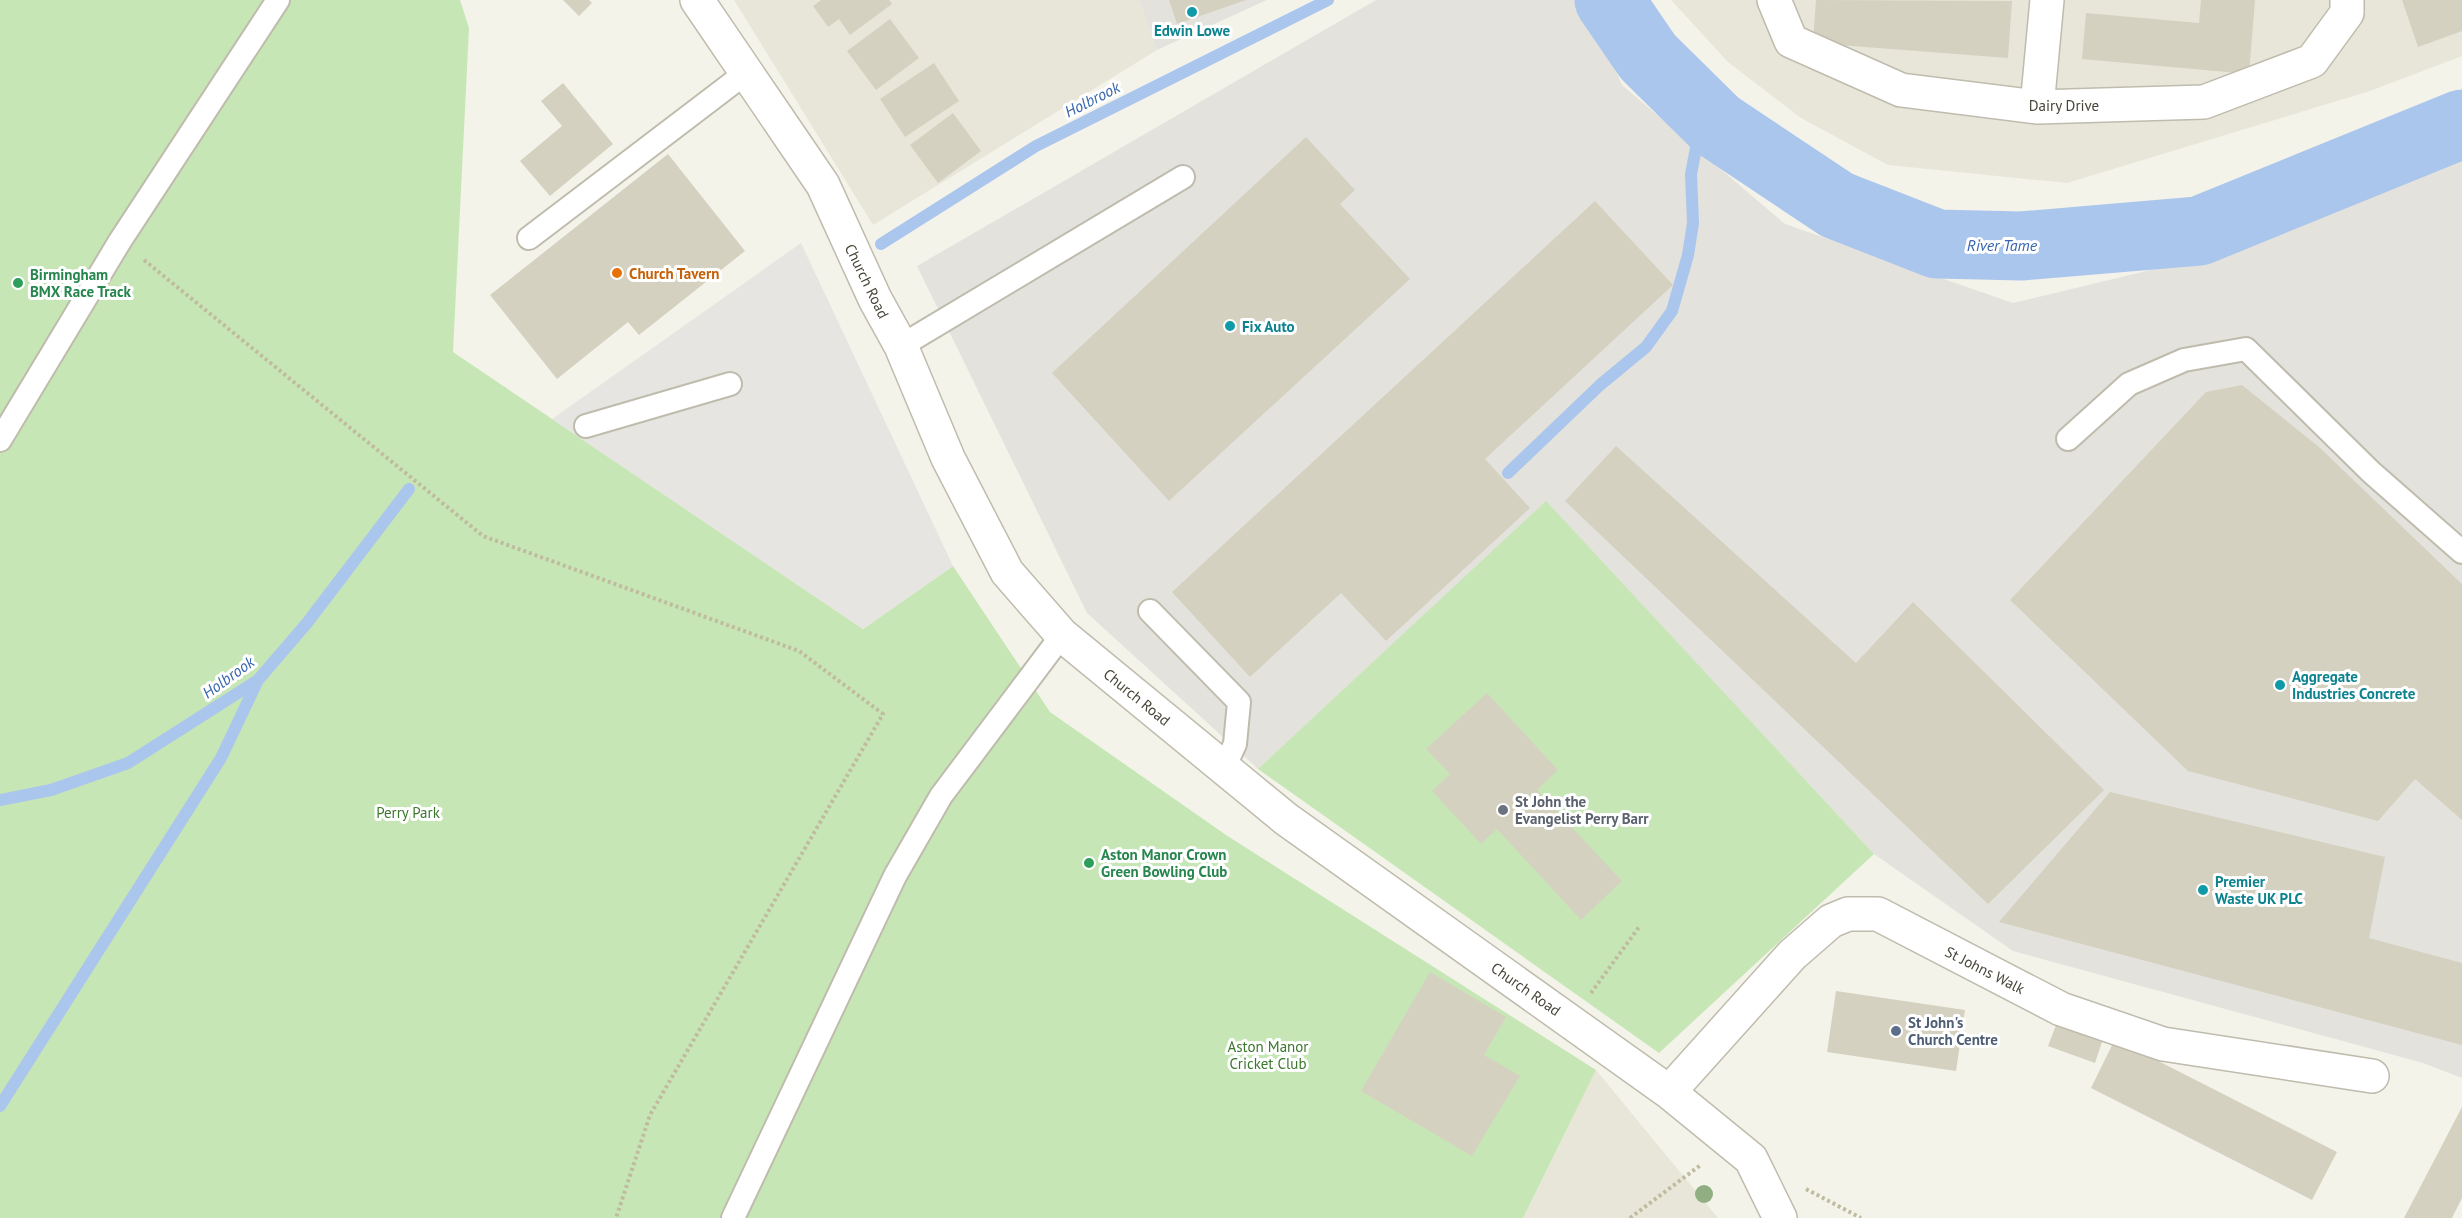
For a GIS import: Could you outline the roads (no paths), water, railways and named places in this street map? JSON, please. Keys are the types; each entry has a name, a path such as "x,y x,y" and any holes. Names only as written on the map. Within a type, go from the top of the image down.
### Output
{"street":[{"name":"Church Road","path":"697,0 823,185 855,257 901,346 948,458 1007,572 1062,635 1286,819 1669,1092 1751,1159 1780,1218"},
{"name":"Dairy Drive","path":"1774,0 1791,41 1901,90 2037,107 2204,102 2312,61 2347,13 2347,0"},
{"path":"2037,107 2047,0"},
{"name":"St Johns Walk","path":"1669,1092 1792,955 1831,921 1848,914 1878,914 2061,1009 2163,1044 2372,1076"}],"lane":[{"path":"0,440 120,241 278,0"},
{"path":"529,238 747,72"},
{"path":"901,346 1182,177"},
{"path":"2068,439 2129,384 2184,360 2246,349 2371,472 2462,552"},
{"path":"586,426 730,384"},
{"path":"1150,611 1239,702 1235,744 1224,768"},
{"path":"733,1218 895,876 941,796 1062,635"}],"waterway":[{"name":"Holbrook","path":"881,244 1036,146 1328,0"},
{"name":"River Tame","path":"1609,0 1648,57 1717,125 1837,205 1937,244 2021,246 2199,231 2462,124"},
{"path":"1508,473 1600,385 1646,347 1672,311 1688,255 1693,223 1691,174 1703,112"},
{"name":"Holbrook","path":"0,800 51,790 128,763 258,680 307,623 409,489"},
{"path":"0,1106 221,758 258,680"}],"place":[{"name":"Edwin Lowe","path":"1192,12"},
{"name":"Church Tavern","path":"617,273"},
{"name":"Birmingham BMX Race Track","path":"18,283"},
{"name":"Fix Auto","path":"1230,326"},
{"name":"Aggregate Industries Concrete","path":"2280,685"},
{"name":"St John the Evangelist Perry Barr","path":"1503,810"},
{"name":"Aston Manor Crown Green Bowling Club","path":"1089,863"},
{"name":"Premier Waste UK PLC","path":"2203,890"},
{"name":"St John's Church Centre","path":"1896,1031"}],"park label":[{"name":"Perry Park","path":"408,812"},
{"name":"Aston Manor Cricket Club","path":"1268,1054"}]}
